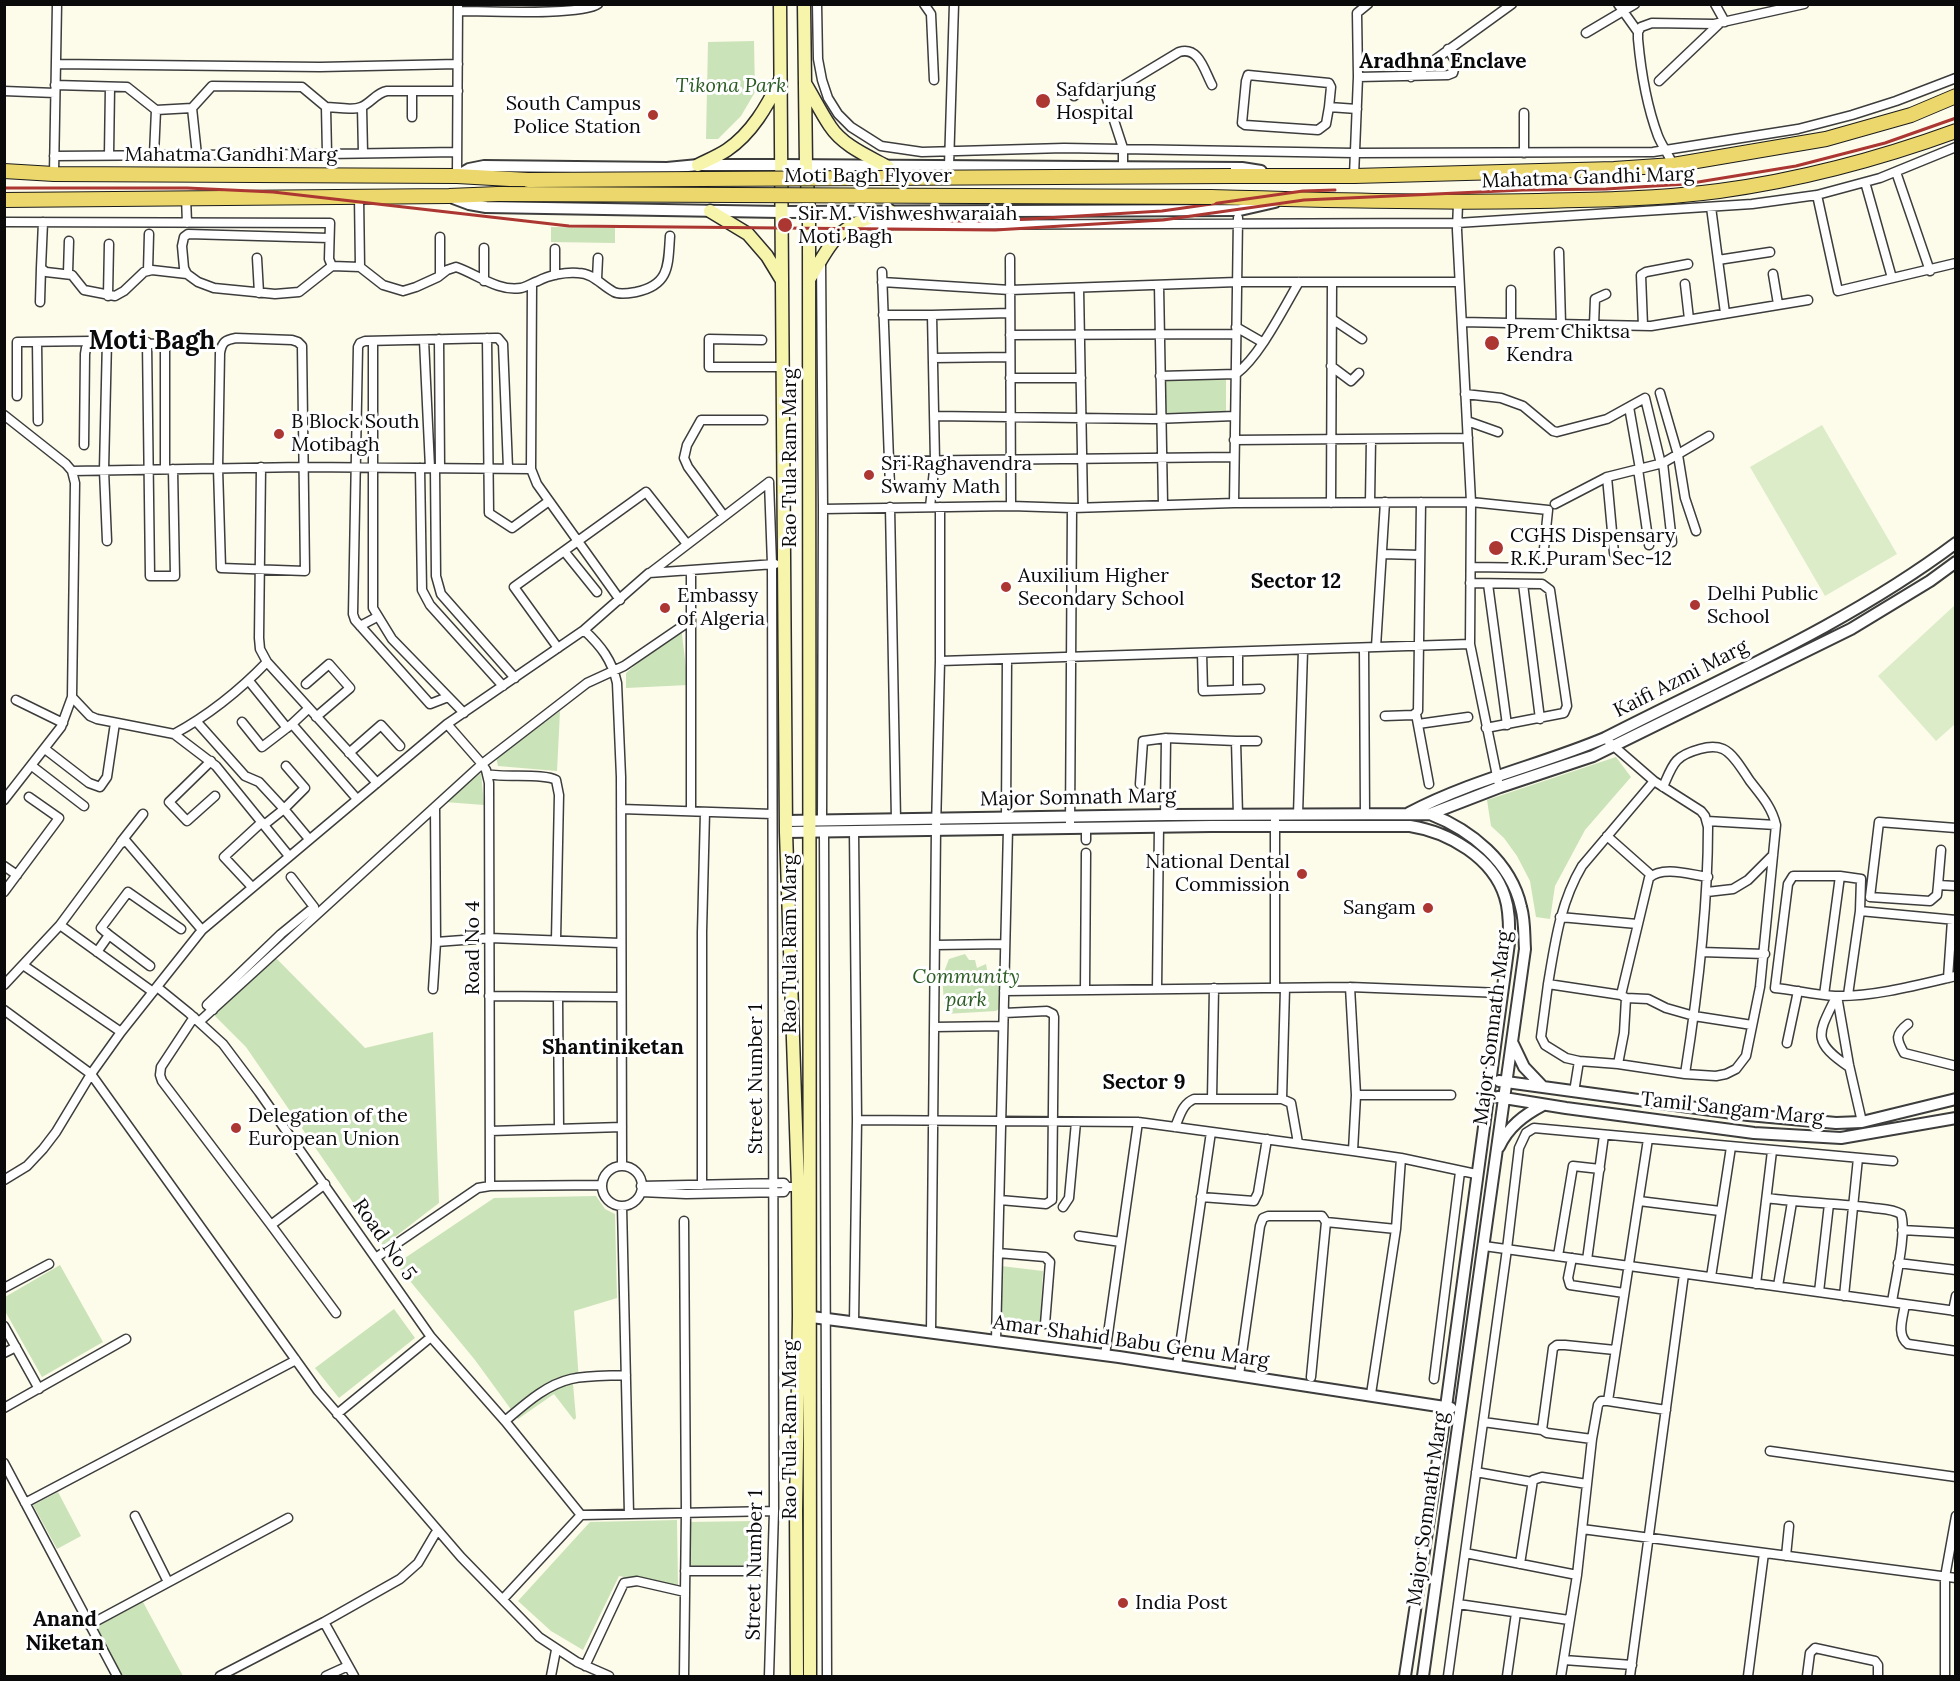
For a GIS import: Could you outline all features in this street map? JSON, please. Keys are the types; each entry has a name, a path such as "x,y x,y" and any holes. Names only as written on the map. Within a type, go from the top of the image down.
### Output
{"main road":[{"name":"Rao Tula Ram Marg","path":"780,4 782,367 778,564 786,826 792,1187 804,1316 810,1677"},
{"name":"Rao Tula Ram Marg","path":"797,1677 796,1509 804,1316 816,826 809,211 806,166 804,4"},
{"path":"698,165 728,150 749,131 765,109 781,77"},
{"path":"805,84 830,127 840,137 852,147 893,167"},
{"name":"Mahatma Gandhi Marg","path":"1289,176 1602,169 1673,165 1826,139 1911,115 1956,96"},
{"name":"Mahatma Gandhi Marg","path":"1287,199 1458,202 1630,199 1717,191 1829,171 1924,143 1956,131"},
{"name":"Mahatma Gandhi Marg","path":"4,171 54,174 457,176"},
{"name":"Moti Bagh Flyover","path":"457,176 528,180 1289,176"},
{"name":"Moti Bagh Flyover","path":"449,196 498,194 1287,199"},
{"name":"Mahatma Gandhi Marg","path":"4,200 449,196"},
{"path":"710,211 748,234 767,256 782,280"},
{"path":"809,280 839,232 850,225 893,211"}],"street":[{"path":"54,174 57,4"},
{"path":"598,4 588,9 563,11 458,8 457,176 484,166 667,168 698,165 1242,168 1289,176"},
{"path":"816,4 818,59 822,80 828,98 838,114 860,134 881,146 922,152 1123,148 1354,153 1640,153 1798,129 1852,116 1956,78"},
{"path":"924,4 931,14 934,80"},
{"path":"949,166 954,4"},
{"path":"1354,176 1358,77 1357,13 1368,4"},
{"path":"1411,77 1512,4"},
{"path":"1586,33 1620,8 1635,4"},
{"path":"1715,4 1723,22"},
{"path":"1638,32 1641,27 1652,23 1723,22 1804,4"},
{"path":"1620,8 1638,32 1645,92 1659,138 1673,165"},
{"path":"1659,81 1723,22"},
{"path":"1358,77 1411,77 1453,73 1456,62 1448,49"},
{"path":"1106,96 1179,52 1187,50 1192,51 1199,60 1212,85"},
{"path":"56,64 320,68 458,64"},
{"path":"1248,75 1329,83 1331,87 1329,107 1327,121 1324,127 1318,130 1242,123 1248,75"},
{"path":"4,91 127,87 156,110 192,108 212,86 302,87 326,107 356,108 362,107 382,92 458,91"},
{"path":"1074,96 1082,88 1088,86 1101,90 1106,96 1123,148 1123,168"},
{"path":"109,156 110,87"},
{"path":"412,91 412,117"},
{"path":"326,107 327,154"},
{"path":"362,107 363,153"},
{"path":"1329,107 1357,109"},
{"path":"192,108 197,155"},
{"path":"154,155 156,110"},
{"path":"1524,112 1524,153"},
{"path":"850,225 1457,223 1711,207 1817,195 1896,172 1956,147"},
{"path":"54,156 457,152"},
{"path":"893,167 893,211"},
{"path":"666,209 674,208 681,203 687,189 686,181 681,174 667,168"},
{"path":"1896,172 1930,271"},
{"path":"1865,182 1892,278"},
{"path":"1817,195 1838,291 1956,263"},
{"path":"359,196 360,267"},
{"path":"449,196 486,207 781,212 1240,210 1287,199"},
{"path":"186,197 186,223"},
{"path":"1430,814 1498,782 1470,644 1471,502 1459,282 1458,202"},
{"path":"1711,207 1725,313"},
{"path":"1234,503 1240,210"},
{"path":"1009,211 1010,224"},
{"path":"4,222 330,223 328,259 332,266"},
{"path":"40,302 43,222"},
{"path":"148,271 149,234"},
{"path":"188,274 183,263 182,246 184,237 188,234 329,238"},
{"path":"41,268 46,272 68,273 84,290 108,296 115,296 148,271 159,269 188,274 207,286 284,295 299,292 332,266 360,267 383,285 403,291 456,267 484,281 511,288 522,288 555,274 586,274 620,294 658,285 668,263 670,236"},
{"path":"440,237 441,275"},
{"path":"68,273 69,241"},
{"path":"108,296 109,244"},
{"path":"484,248 484,281"},
{"path":"555,249 555,274"},
{"path":"1559,252 1561,324"},
{"path":"1718,260 1770,252"},
{"path":"257,258 258,293"},
{"path":"597,279 598,258"},
{"path":"1010,258 1011,506"},
{"path":"821,260 824,509 816,826 827,1319 825,1567 827,1677"},
{"path":"1643,326 1641,277 1643,273 1688,264"},
{"path":"882,272 890,487"},
{"path":"1773,274 1778,304"},
{"path":"882,282 1010,290 1237,282 1459,282"},
{"path":"1160,376 1236,374 1262,342 1299,282"},
{"path":"1331,503 1332,282"},
{"path":"532,284 531,469 537,484 620,600"},
{"path":"1685,284 1689,319"},
{"path":"1160,285 1160,418 1163,504"},
{"path":"1079,288 1084,459 1083,506"},
{"path":"1511,290 1511,323"},
{"path":"1594,325 1595,299 1606,294"},
{"path":"1462,322 1643,326 1808,300"},
{"path":"883,315 1010,313"},
{"path":"931,1333 936,824 940,661 932,315"},
{"path":"1332,319 1362,339"},
{"path":"1010,335 1160,335 1236,331 1262,342"},
{"path":"236,338 298,342 302,346 305,571 221,568 219,468 222,345 226,340 236,338"},
{"path":"487,338 489,513 512,528 549,501"},
{"path":"448,697 430,704 360,626 353,614 358,347 360,343 498,338 503,344 508,468"},
{"path":"438,339 435,468 437,585 443,597 515,678"},
{"path":"762,339 709,339 709,367 782,367"},
{"path":"107,340 105,470 107,541"},
{"path":"17,396 17,342 107,340 147,342 162,344 165,349 175,576 150,576 147,342"},
{"path":"424,340 435,468"},
{"path":"84,445 85,354 91,341"},
{"path":"373,341 373,609 392,639 464,713"},
{"path":"37,342 38,421"},
{"path":"933,358 1010,357"},
{"path":"1331,366 1352,381 1359,373"},
{"path":"1010,378 1081,378"},
{"path":"1660,393 1678,455 1685,498 1696,531"},
{"path":"1465,394 1501,398 1523,406 1552,431 1557,432 1607,419 1645,398 1662,464 1672,542"},
{"path":"1629,407 1649,545"},
{"path":"4,415 60,458 72,471 75,483 72,697 63,723 4,800"},
{"path":"934,416 1160,418 1235,416"},
{"path":"4,1180 27,1166 43,1149 121,1032 202,930 447,724 584,630 649,573 723,516 684,458 687,445 701,420 763,420"},
{"path":"1467,421 1498,432"},
{"path":"1555,504 1607,477 1662,464 1709,436"},
{"path":"1234,440 1468,438"},
{"path":"1370,502 1371,439"},
{"path":"888,461 1234,457"},
{"path":"72,471 303,466 531,469"},
{"path":"261,467 258,638 260,649 267,662 376,783"},
{"path":"420,468 422,590 430,605 503,686"},
{"path":"1607,477 1614,553"},
{"name":"Street Number 1","path":"723,516 769,482 778,564 772,814 774,1511 769,1677"},
{"path":"558,648 514,587 646,492 687,544"},
{"path":"1376,647 1385,502"},
{"path":"1420,502 1419,707 1416,714 1429,784"},
{"path":"824,509 1471,502 1548,510 1542,568 1471,567"},
{"path":"890,507 896,820"},
{"path":"1070,822 1072,508"},
{"name":"Kaifi Azmi Marg","path":"1407,814 1432,801 1498,782 1609,742 1822,629 1889,590 1956,543"},
{"path":"564,551 597,592"},
{"path":"1382,555 1420,555"},
{"path":"1685,1074 1694,1016 1707,892 1707,821 1701,811 1654,781 1609,742 1851,629 1930,581 1956,562"},
{"path":"649,573 778,564"},
{"path":"691,570 691,811"},
{"path":"1470,584 1542,584 1550,590 1567,706 1564,713 1486,728"},
{"path":"1488,584 1507,724"},
{"path":"1522,584 1540,718"},
{"path":"430,605 443,597"},
{"path":"360,626 377,617"},
{"path":"336,1313 162,1081 161,1067 197,1020 213,1010 482,764 588,683 624,666 684,625 691,623"},
{"path":"584,630 598,643 614,669 617,683 621,809 622,1166"},
{"path":"940,661 1470,644"},
{"path":"1364,648 1365,814"},
{"path":"1298,815 1303,650"},
{"path":"1238,652 1238,689"},
{"path":"1202,653 1203,691 1260,689"},
{"path":"996,1341 1004,1013 1007,659"},
{"path":"174,734 196,721 249,681 267,662"},
{"path":"306,684 329,664 350,688 316,717"},
{"path":"249,681 357,799"},
{"path":"72,697 90,716 174,734 210,761 289,856"},
{"path":"16,700 63,723"},
{"path":"242,722 262,747 309,708"},
{"path":"1385,716 1416,714"},
{"path":"1418,724 1468,717"},
{"path":"196,721 249,779 259,782 309,839"},
{"path":"45,749 89,783 100,787 107,777 115,723"},
{"name":"Road No 4","path":"447,724 482,764 489,783 490,1186"},
{"path":"350,753 381,725 400,746"},
{"path":"1165,815 1166,738"},
{"path":"1140,784 1143,741 1166,738 1257,741"},
{"path":"1236,741 1238,815"},
{"path":"1654,781 1582,866 1574,880 1560,917 1541,1036 1545,1045 1552,1051 1579,1061 1685,1074 1716,1076 1726,1074 1736,1068 1746,1056 1765,954 1776,825 1767,803 1732,756 1723,749 1705,748 1684,754 1671,769 1663,787"},
{"path":"210,761 169,802 187,821 215,796"},
{"path":"32,766 84,806"},
{"path":"252,887 224,857 263,823 284,809 305,788 286,766"},
{"path":"232,785 244,774"},
{"path":"487,774 552,777 556,780 559,795 556,940"},
{"path":"5,890 59,818 29,797"},
{"path":"433,989 436,942 435,807"},
{"path":"621,809 772,814"},
{"path":"702,1185 700,1065 705,812"},
{"path":"4,985 60,925 144,814"},
{"name":"Major Somnath Marg","path":"1070,822 1086,827 1159,826 1275,820 1298,815 1430,814 1461,830 1484,846 1510,878 1521,905 1525,949 1423,1677"},
{"name":"Major Somnath Marg","path":"816,826 854,831 936,824 1070,822 1165,815 1238,815 1275,820 1421,828 1445,836 1479,859 1500,886 1508,910 1509,943 1446,1407 1406,1677"},
{"name":"Major Somnath Marg","path":"786,826 896,820 936,824"},
{"path":"1275,820 1275,988"},
{"path":"1707,821 1776,825"},
{"path":"1941,850 1937,895 1930,901 1870,897 1879,822 1956,828"},
{"path":"1157,989 1159,826"},
{"path":"1086,827 1086,840"},
{"path":"854,831 857,1120 854,1323"},
{"path":"1607,836 1651,875"},
{"path":"121,843 126,841 130,843 202,930"},
{"path":"1085,990 1086,853"},
{"path":"1707,892 1733,889 1748,880 1773,855"},
{"path":"4,866 17,875"},
{"path":"1618,1064 1624,1033 1624,996 1648,878 1651,875 1665,872 1708,877"},
{"path":"1848,995 1860,911 1861,879 1840,876 1795,876 1789,881 1774,988 1837,996 1848,995 1885,991 1952,977 1954,920 1860,911"},
{"path":"1824,995 1840,876"},
{"path":"213,1010 207,1005 281,934 314,907 291,878"},
{"path":"1938,885 1956,886"},
{"path":"150,966 101,928 128,892 181,929"},
{"path":"1560,917 1637,924"},
{"name":"Road No 5","path":"60,925 155,989 197,1020 223,1044 325,1184 431,1336 505,1421 581,1515"},
{"path":"98,952 110,935"},
{"path":"436,942 490,938 620,943"},
{"path":"935,945 1005,944"},
{"path":"1701,952 1765,954"},
{"path":"23,965 121,1032"},
{"path":"1548,984 1648,999 1666,1008 1694,1016 1752,1025"},
{"path":"1282,1099 1285,987"},
{"path":"1004,991 1350,987 1502,993"},
{"path":"1350,987 1356,1095 1353,1150"},
{"path":"1212,1099 1214,988"},
{"path":"1788,1043 1798,991"},
{"path":"489,996 621,997"},
{"path":"1837,996 1849,1067 1862,1122"},
{"path":"1837,996 1821,1030 1822,1039 1825,1048 1849,1067"},
{"path":"558,997 559,1129"},
{"path":"4,1010 91,1074 337,1414 461,1557 539,1637 556,1650 609,1677"},
{"path":"1000,1200 1046,1204 1052,1200 1053,1014 1047,1011 1004,1013"},
{"path":"1908,1024 1899,1031 1898,1037 1898,1043 1904,1053 1956,1066"},
{"path":"934,1027 1003,1026"},
{"path":"1512,1042 1524,1067 1543,1088"},
{"path":"1574,1092 1579,1061"},
{"name":"Tamil Sangam Marg","path":"1490,1080 1748,1115 1836,1123 1862,1122 1956,1099"},
{"path":"1356,1095 1451,1095"},
{"name":"Tamil Sangam Marg","path":"1489,1096 1754,1132 1841,1138 1956,1118"},
{"path":"1175,1127 1187,1102 1194,1099 1282,1099 1291,1103 1298,1143"},
{"path":"1496,1155 1509,1130 1530,1111 1543,1105"},
{"path":"857,1120 1138,1122 1353,1150 1476,1174"},
{"path":"1064,1206 1070,1198 1076,1122"},
{"path":"1105,1355 1138,1122"},
{"path":"490,1131 622,1127"},
{"path":"1448,1677 1519,1148 1526,1133 1534,1128 1893,1161"},
{"path":"1177,1366 1211,1132"},
{"path":"1587,1260 1604,1136"},
{"path":"1202,1197 1254,1201 1258,1193 1267,1139"},
{"path":"1608,1401 1648,1139"},
{"path":"1711,1277 1731,1147"},
{"path":"1756,1284 1772,1150"},
{"path":"1371,1394 1396,1229 1401,1158"},
{"path":"1844,1296 1858,1158"},
{"path":"622,1166 633,1170 638,1175 641,1189 634,1202 616,1206 605,1198 602,1185 603,1179 611,1170 622,1166"},
{"path":"1558,1256 1572,1166 1600,1169"},
{"path":"1434,1379 1460,1172"},
{"path":"641,1189 686,1194 772,1188 784,1183 792,1187"},
{"path":"271,1225 325,1184"},
{"path":"377,1257 478,1188 602,1185"},
{"path":"641,1189 702,1185 732,1189"},
{"path":"1767,1198 1792,1202 1853,1205 1898,1212 1903,1216 1892,1302"},
{"path":"1639,1201 1720,1211"},
{"path":"1778,1287 1792,1202"},
{"path":"1819,1292 1829,1204"},
{"path":"622,1206 629,1514"},
{"path":"1239,1375 1263,1218 1268,1216 1322,1216 1326,1222 1311,1377"},
{"path":"684,1221 686,1512 684,1677"},
{"path":"1326,1222 1396,1229"},
{"path":"1902,1230 1956,1233"},
{"path":"1079,1236 1121,1242"},
{"path":"1484,1246 1954,1311 1956,1296"},
{"path":"998,1253 1045,1257 1050,1262 1045,1324"},
{"path":"1572,1258 1568,1278 1570,1285 1624,1293"},
{"path":"1898,1263 1956,1270"},
{"path":"4,1288 49,1264"},
{"path":"1630,1677 1684,1274"},
{"path":"1905,1304 1900,1334 1902,1340 1908,1344 1956,1351"},
{"name":"Amar Shahid Babu Genu Marg","path":"804,1316 1105,1355 1460,1409"},
{"path":"4,1326 39,1389"},
{"path":"337,1414 431,1336"},
{"path":"4,1408 126,1339"},
{"path":"1542,1430 1554,1346 1616,1350"},
{"path":"4,1353 16,1347"},
{"path":"25,1503 296,1360"},
{"path":"505,1421 528,1402 560,1383 582,1377 626,1375"},
{"path":"1561,1677 1577,1575 1598,1405 1601,1401 1608,1401 1666,1410"},
{"path":"1483,1422 1592,1439"},
{"path":"1770,1451 1956,1477"},
{"path":"4,1463 115,1674 104,1677"},
{"path":"1476,1472 1532,1482"},
{"path":"1520,1564 1532,1482 1542,1477 1587,1484"},
{"path":"503,1599 581,1515 774,1511"},
{"path":"1945,1677 1945,1577 1956,1515"},
{"path":"135,1516 168,1582"},
{"path":"89,1624 288,1518"},
{"path":"1786,1556 1789,1526"},
{"path":"1582,1529 1956,1578"},
{"path":"220,1677 385,1588 411,1570 425,1554 435,1534"},
{"path":"1465,1553 1577,1575"},
{"path":"1748,1677 1764,1553"},
{"path":"685,1571 758,1571"},
{"path":"585,1666 624,1583 637,1581 685,1592"},
{"path":"1458,1604 1569,1620"},
{"path":"1507,1677 1516,1613"},
{"path":"324,1622 354,1677"},
{"path":"1807,1677 1810,1653 1815,1648 1875,1661 1878,1665 1878,1677"},
{"path":"551,1677 556,1650"},
{"path":"1564,1660 1632,1665"},
{"path":"326,1677 348,1665"}],"green space":[{"name":"Tikona Park","path":"754,41 755,92 741,116 718,139 706,139 708,42"},
{"path":"551,227 615,228 615,243 551,242"},
{"path":"1226,377 1226,412 1164,413 1163,379"},
{"path":"1822,425 1897,554 1825,596 1750,467"},
{"path":"1955,605 1955,724 1936,741 1878,676"},
{"path":"681,626 688,685 626,688 626,673"},
{"path":"560,711 557,771 498,766 496,757"},
{"path":"1616,757 1631,777 1585,830 1555,886 1550,919 1536,917 1530,881 1517,856 1504,838 1491,826 1487,800"},
{"path":"481,773 484,805 445,802"},
{"path":"270,952 365,1048 433,1032 439,1203 383,1246 246,1047 210,1011"},
{"name":"Community park","path":"965,954 969,960 975,960 977,968 986,964 988,975 1000,977 999,1009 996,1011 945,1014 942,977 949,959"},
{"path":"596,1196 605,1209 615,1214 617,1298 574,1311 579,1381 573,1384 576,1418 574,1420 554,1394 518,1419 475,1360 396,1264 494,1198"},
{"path":"60,1265 103,1342 42,1377 5,1311 5,1297"},
{"path":"1001,1266 1043,1271 1040,1323 1000,1317"},
{"path":"394,1309 415,1338 339,1398 315,1368"},
{"path":"58,1492 81,1536 57,1549 33,1505"},
{"path":"677,1520 678,1587 619,1576 583,1650 551,1631 518,1601 590,1522"},
{"path":"755,1521 756,1570 690,1571 689,1522"},
{"path":"143,1602 183,1676 122,1676 96,1627"}],"railway":[{"path":"4,188 187,188 273,192 569,226 995,230 1163,220 1304,200 1686,184 1796,166 1885,143 1956,118"},
{"path":"949,221 995,221 1162,211 1303,191 1335,190"}],"place":[{"name":"Safdarjung Hospital","path":"1043,101"},
{"name":"South Campus Police Station","path":"653,115"},
{"name":"Sir M. Vishweshwaraiah Moti Bagh","path":"785,225"},
{"name":"Prem Chiktsa Kendra","path":"1492,343"},
{"name":"B Block South Motibagh","path":"279,434"},
{"name":"Sri Raghavendra Swamy Math","path":"869,475"},
{"name":"CGHS Dispensary R.K.Puram Sec-12","path":"1496,548"},
{"name":"Auxilium Higher Secondary School","path":"1006,587"},
{"name":"Delhi Public School","path":"1695,605"},
{"name":"Embassy of Algeria","path":"665,608"},
{"name":"National Dental Commission","path":"1302,874"},
{"name":"Sangam","path":"1428,908"},
{"name":"Delegation of the European Union","path":"236,1128"},
{"name":"India Post","path":"1123,1603"}],"district":[{"name":"Aradhna Enclave","path":"1443,62"},
{"name":"Moti Bagh","path":"152,342"},
{"name":"Sector 12","path":"1296,582"},
{"name":"Shantiniketan","path":"613,1048"},
{"name":"Sector 9","path":"1144,1083"},
{"name":"Anand Niketan","path":"65,1632"}]}
